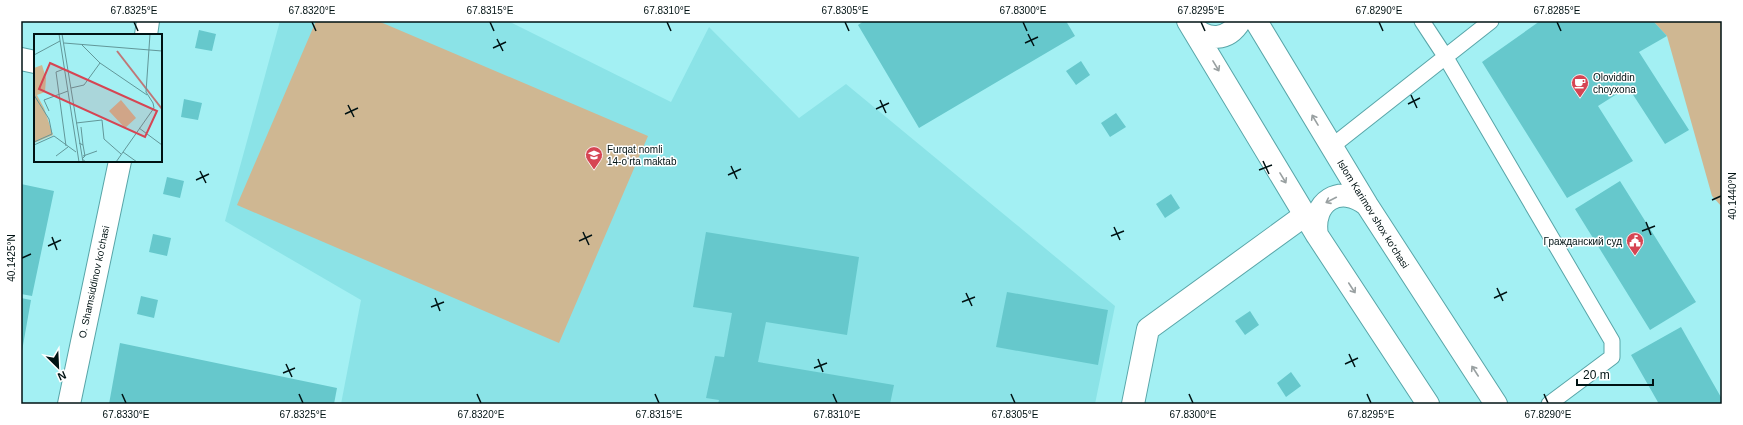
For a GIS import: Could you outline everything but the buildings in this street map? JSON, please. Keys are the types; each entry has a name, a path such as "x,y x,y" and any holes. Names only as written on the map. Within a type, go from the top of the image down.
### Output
{"main road":[{"path":"146,34 148,21"},
{"path":"1190,23 1204,36 1222,37 1236,28 1240,21"},
{"name":"Islom Karimov shox ko'chasi","path":"1256,21 1367,205 1496,404"},
{"path":"1190,23 1317,235 1428,404"},
{"path":"21,59 34,62"},
{"name":"O. Shamsiddinov ko'chasi","path":"69,404 120,162"},
{"path":"1317,235 1316,218 1320,209 1326,202 1342,195 1356,198 1367,205"},
{"path":"1133,404 1148,329 1305,215"}],"lane":[{"path":"1422,21 1445,56 1612,340 1612,357 1549,404"},
{"path":"1331,147 1491,21"}],"shaded area":[{"name":"Furqat nomli 14-oʻrta maktab","path":"280,21 508,21 671,102 709,27 799,118 846,84 1115,306 1095,404 341,404 361,300 225,221"},
{"path":"316,21 378,21 648,136 559,343 237,205"},
{"path":"1653,21 1722,21 1722,207 1712,196 1667,36"}],"place":[{"name":"Oloviddin choyxona","path":"1580,98"},
{"name":"Furqat nomli 14-oʻrta maktab","path":"594,170"},
{"name":"Гражданский суд","path":"1635,256"}]}
